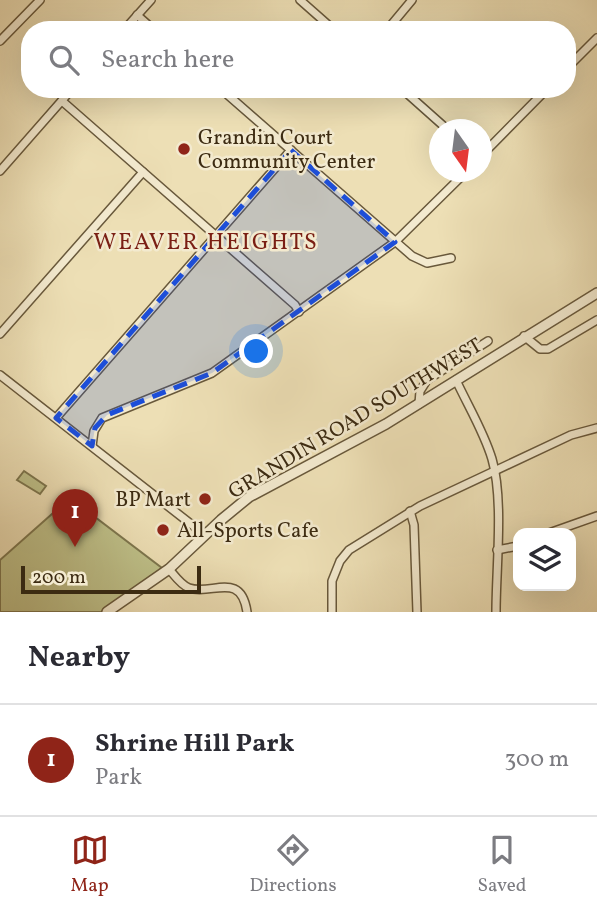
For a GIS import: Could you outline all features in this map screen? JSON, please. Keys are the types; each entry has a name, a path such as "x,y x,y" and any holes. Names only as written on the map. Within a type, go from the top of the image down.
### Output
{"street":[{"path":"0,41 40,0"},
{"path":"132,21 151,0"},
{"path":"300,0 324,21"},
{"path":"394,21 412,0"},
{"path":"137,15 144,21"},
{"path":"576,59 597,38"},
{"path":"0,171 64,98"},
{"path":"231,98 395,242 422,262 429,263 451,257"},
{"path":"412,98 436,119"},
{"path":"492,145 538,98"},
{"path":"62,101 299,312"},
{"path":"56,418 291,150"},
{"path":"0,334 143,172"},
{"path":"92,446 94,431 102,418 212,373 395,242 456,182"},
{"name":"GRANDIN ROAD SOUTHWEST","path":"107,612 169,569 249,497 370,433 597,293"},
{"path":"524,336 540,349 548,349 597,320"},
{"path":"419,404 420,391 427,380 488,341"},
{"path":"0,375 205,535"},
{"path":"456,380 488,446 495,471 495,612"},
{"path":"332,612 331,587 335,570 345,554 365,540 410,511 571,435 597,428"},
{"path":"410,511 414,525 417,612"},
{"path":"563,528 597,516"},
{"path":"497,550 513,546"},
{"path":"169,569 179,581 191,588 224,587 235,590 243,597 247,612"}],"highlighted area":[{"path":"291,150 395,242 212,373 107,415 95,428 92,446 56,418"}],"green space":[{"path":"24,471 46,486 40,494 17,480"},
{"path":"70,498 162,568 101,612 0,612 0,560"}],"place":[{"name":"Grandin Court Community Center","path":"184,149"},
{"name":"BP Mart","path":"205,499"},
{"name":"All-Sports Cafe","path":"163,530"},
{"name":"Shrine Hill Park","path":"75,547"}],"district":[{"name":"WEAVER HEIGHTS","path":"206,241"}]}
